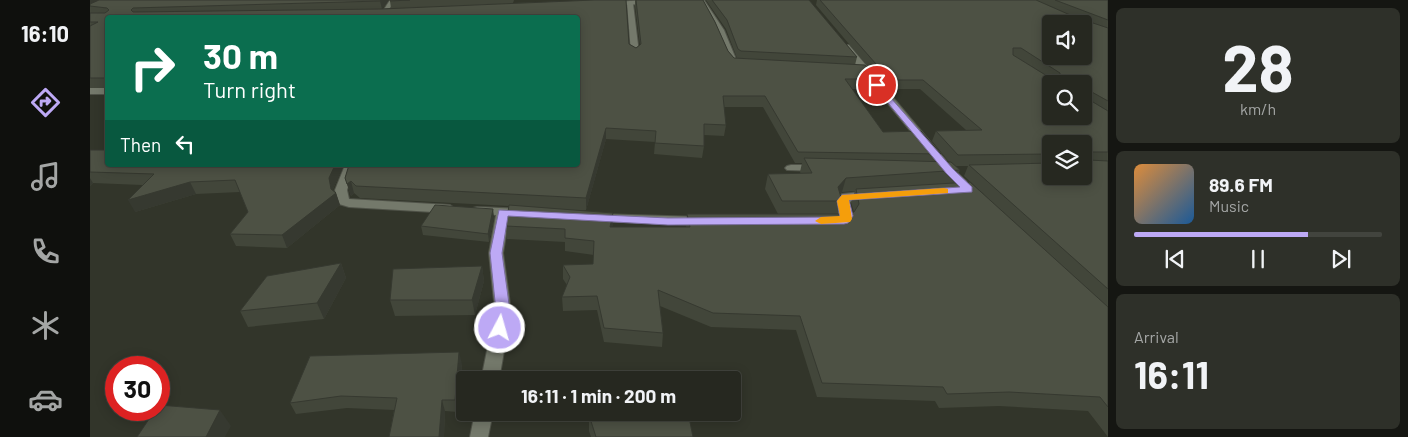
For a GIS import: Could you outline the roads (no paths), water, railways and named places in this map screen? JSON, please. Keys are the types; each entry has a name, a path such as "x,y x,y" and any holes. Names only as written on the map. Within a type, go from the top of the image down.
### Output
{"street":[{"path":"393,0 380,13 393,12"},
{"path":"702,0 720,30 732,60 737,64 748,67"},
{"path":"601,4 660,2"},
{"path":"630,3 635,52"},
{"path":"836,36 949,171 981,201"},
{"path":"851,70 867,71"},
{"path":"90,91 105,90"},
{"path":"349,167 342,190 343,201 348,203 542,214"},
{"path":"791,168 831,168"},
{"path":"929,170 968,170"},
{"path":"953,190 968,189"},
{"path":"828,221 846,219 842,201 846,197 877,194"},
{"path":"492,371 503,311 496,253 503,212"},
{"path":"581,217 715,221"},
{"path":"479,437 482,421"}]}
